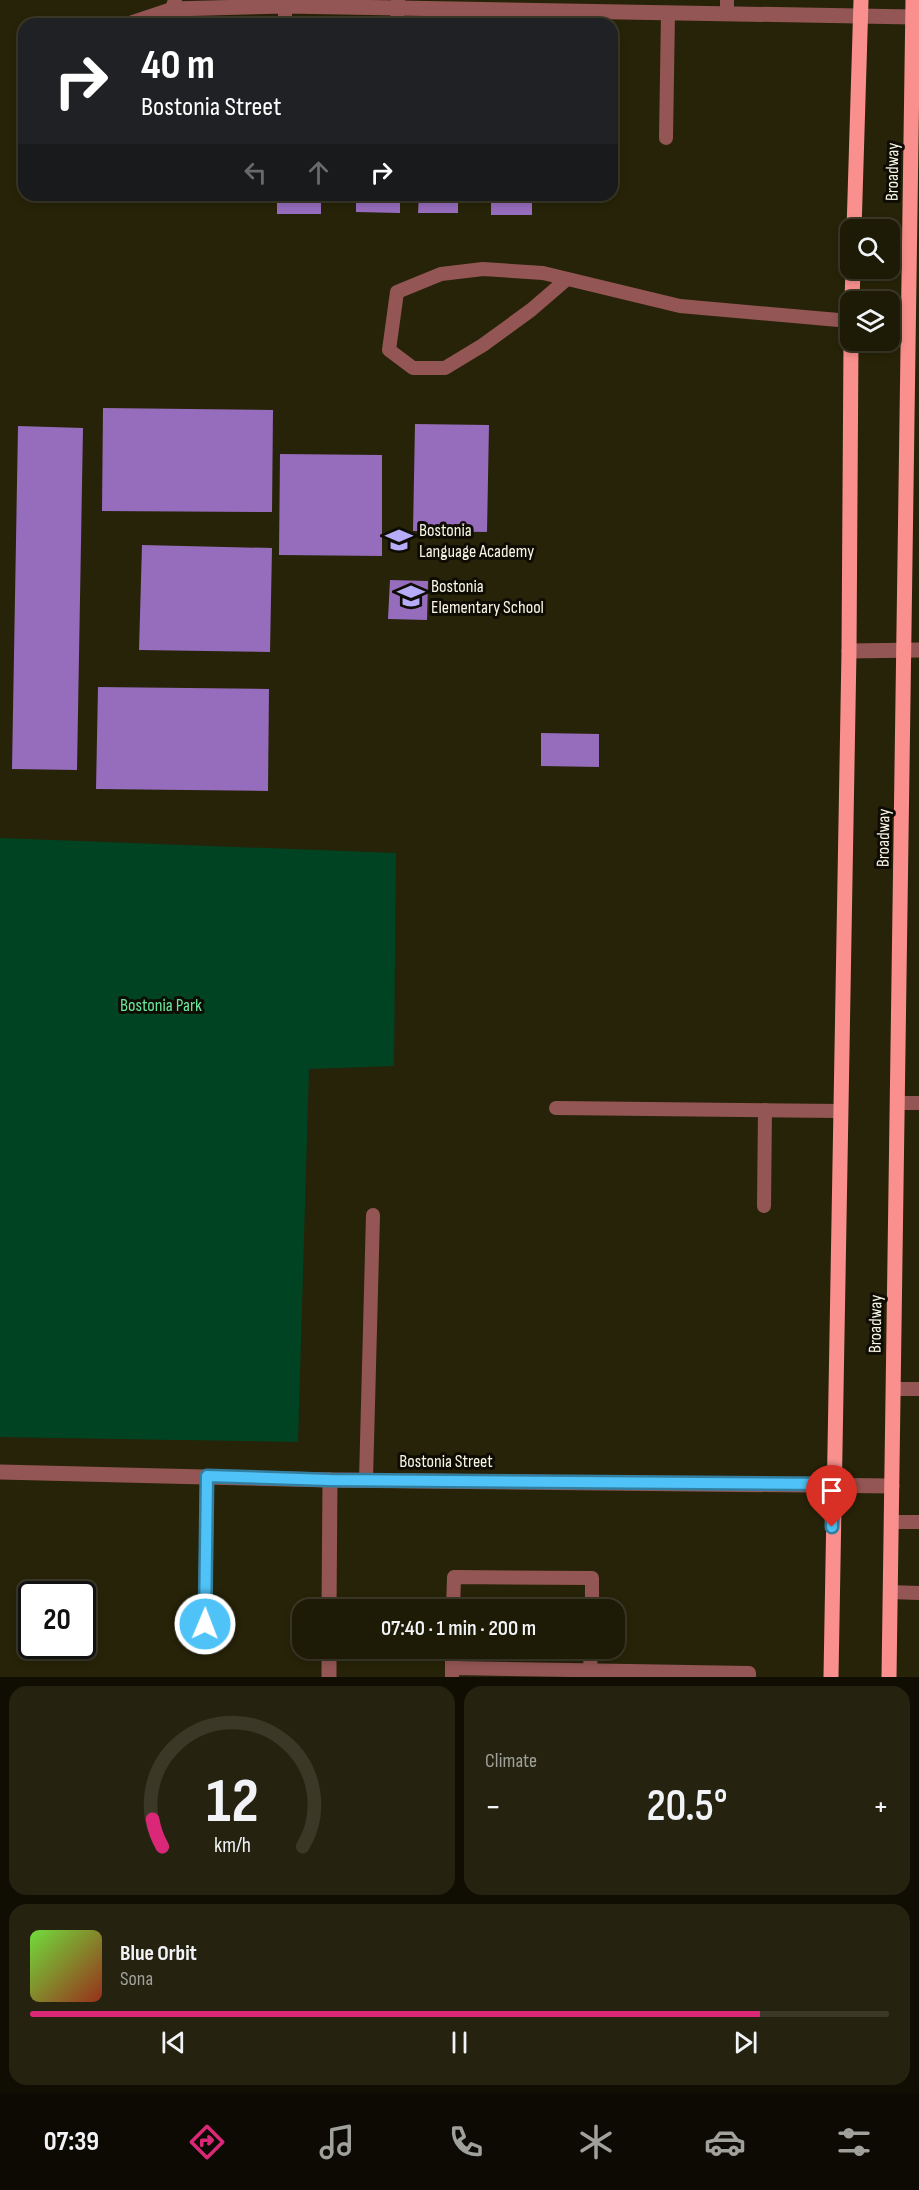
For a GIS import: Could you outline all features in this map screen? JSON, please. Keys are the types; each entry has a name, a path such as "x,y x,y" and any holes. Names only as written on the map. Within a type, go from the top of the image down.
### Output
{"main road":[{"name":"Broadway","path":"854,219 861,0"},
{"name":"Broadway","path":"889,1677 898,1103 912,650 915,248 913,0"},
{"name":"Broadway","path":"831,1677 849,651 851,351"}],"street":[{"path":"173,4 398,11 471,5 584,18 727,7 860,17 913,17"},
{"path":"849,651 912,650"},
{"name":"Bostonia Street","path":"0,1472 330,1480 891,1486"},
{"path":"329,1599 330,1480"},
{"path":"328,1677 329,1659"}],"lane":[{"path":"141,18 173,4"},
{"path":"285,6 285,18"},
{"path":"666,138 668,13"},
{"path":"567,279 531,310 445,368 414,368 389,350 397,292 441,274 483,269 543,273 680,306 840,320"},
{"path":"898,1103 919,1103"},
{"path":"556,1108 840,1111"},
{"path":"764,1206 765,1110"},
{"path":"366,1480 373,1215"},
{"path":"893,1389 919,1389"},
{"path":"205,1624 207,1476"},
{"path":"891,1522 919,1522"},
{"path":"453,1599 454,1576 592,1578 592,1599"},
{"path":"890,1592 919,1593"},
{"path":"590,1671 591,1659"},
{"path":"452,1672 748,1673 748,1677"}],"green space":[{"name":"Bostonia Park","path":"0,838 396,853 394,1066 309,1069 298,1442 0,1437"}],"building":[{"path":"277,201 321,201 321,214 277,214"},
{"path":"356,201 400,201 400,213 356,212"},
{"path":"419,201 458,201 458,213 418,213"},
{"path":"491,201 532,201 532,215 491,215"},
{"path":"103,408 273,410 272,512 102,511"},
{"path":"415,424 489,425 487,532 413,531"},
{"path":"18,426 83,428 77,770 12,769"},
{"path":"280,454 382,455 382,556 279,555"},
{"path":"142,545 272,548 270,652 139,650"},
{"path":"390,580 428,581 427,620 388,619"},
{"path":"98,687 269,689 268,791 96,789"},
{"path":"541,733 599,734 599,767 541,766"}],"place":[{"name":"Bostonia Language Academy","path":"399,540"},
{"name":"Bostonia Elementary School","path":"411,596"}],"route":[{"path":"205,1624 207,1476 330,1480 833,1484 832,1527"}]}
